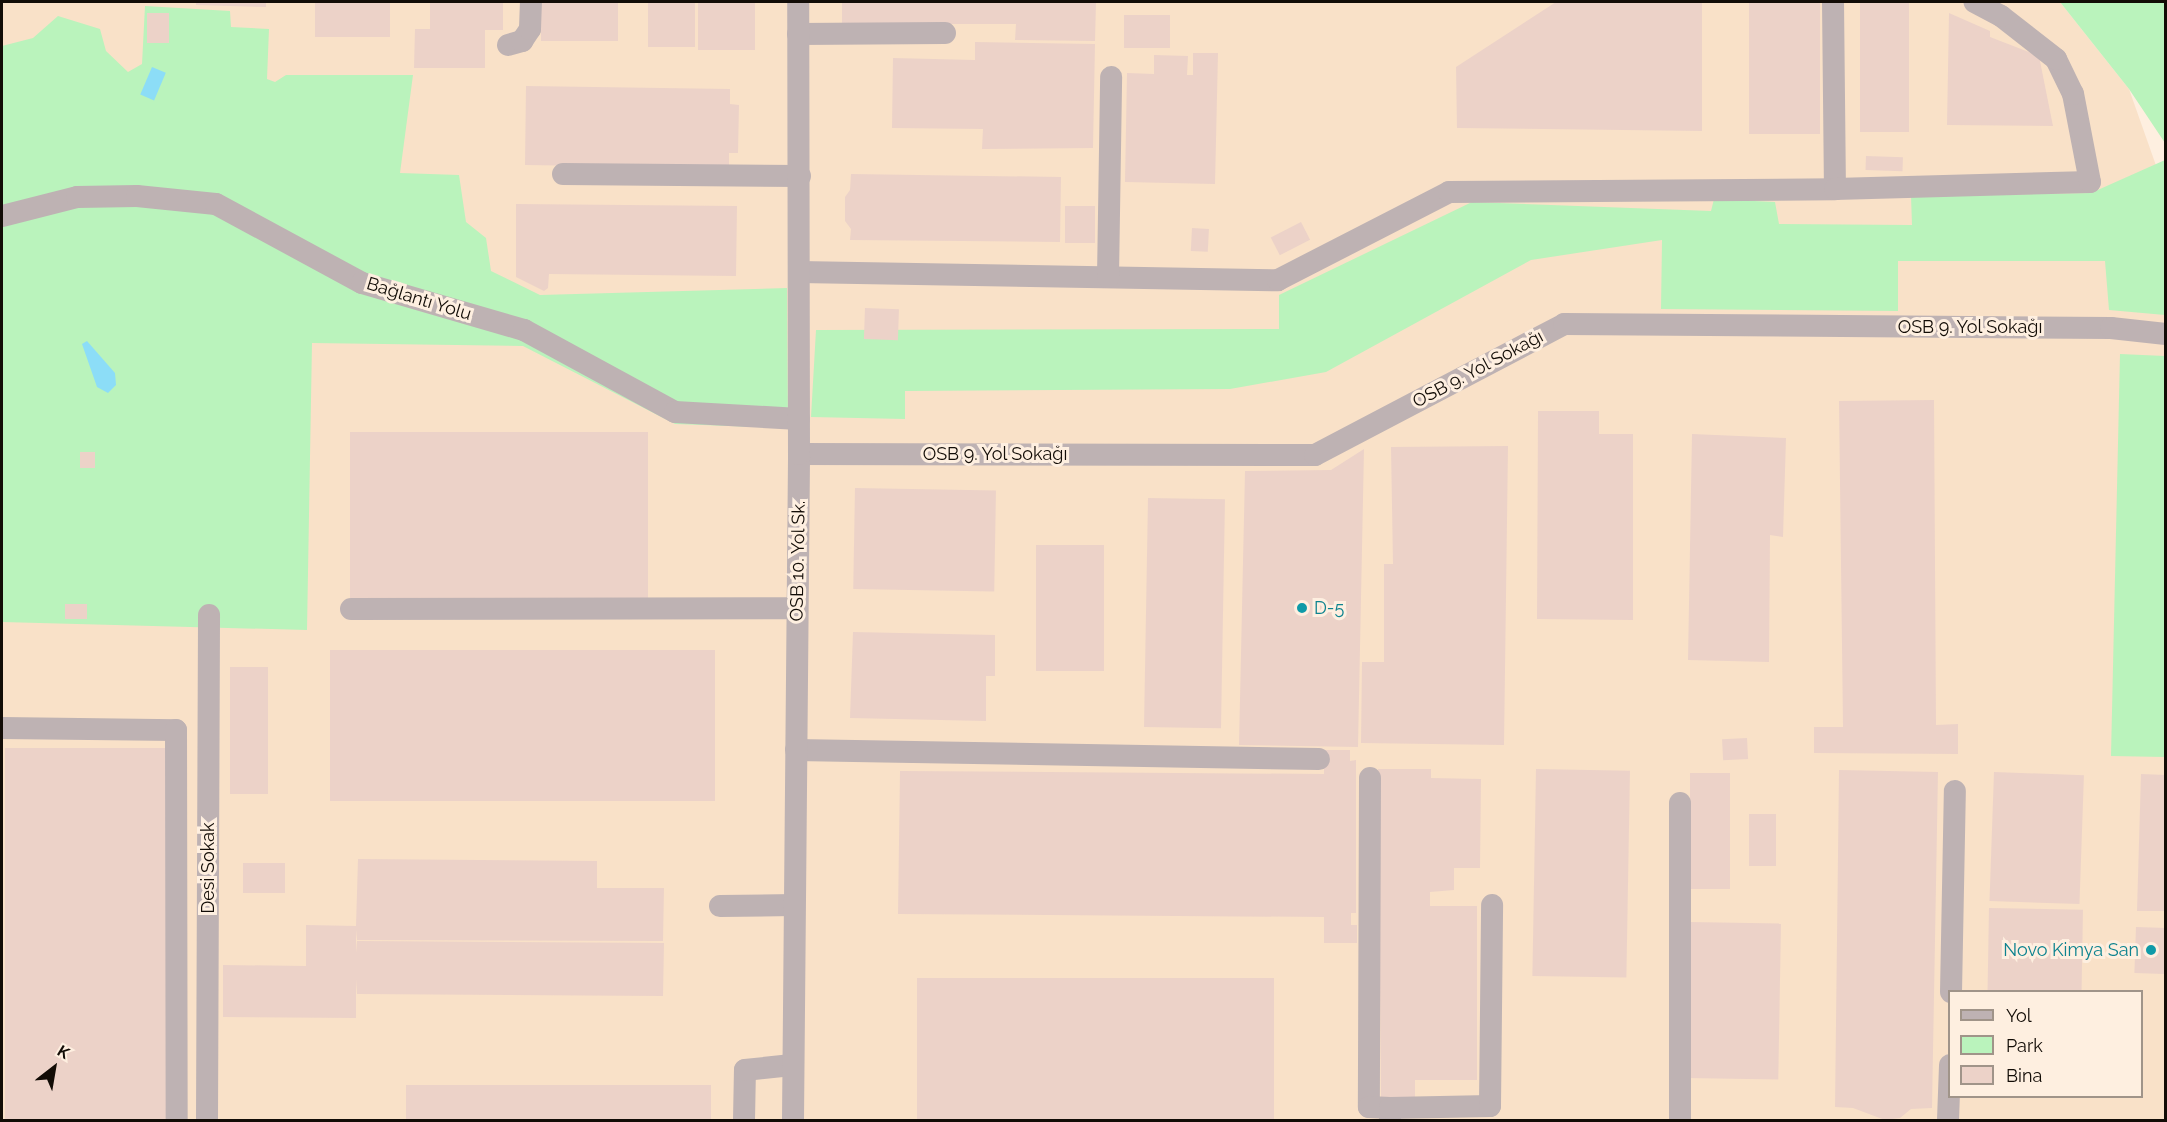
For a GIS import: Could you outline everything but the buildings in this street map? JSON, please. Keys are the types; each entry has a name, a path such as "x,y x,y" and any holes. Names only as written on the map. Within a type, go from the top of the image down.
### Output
{"street":[{"path":"508,45 522,41 530,29 531,2"},
{"name":"OSB 10. Yol Sk.","path":"793,1120 800,272 798,2"},
{"path":"1833,2 1835,189"},
{"path":"800,272 1278,280 1449,192 1835,189 2090,182 2073,94 2056,59 2001,16 1975,2"},
{"path":"798,34 945,33"},
{"path":"1108,277 1111,77"},
{"path":"563,174 800,176"},
{"name":"Bağlantı Yolu","path":"2,216 76,197 137,196 216,204 362,283 524,330 675,412 799,418"},
{"name":"OSB 9. Yol Sokağı","path":"799,454 1315,455 1564,324 2111,328 2166,334"},
{"path":"351,609 797,608"},
{"name":"Desi Sokak","path":"207,1120 209,615"},
{"path":"2,728 176,730 177,1120"},
{"path":"796,750 1319,759"},
{"path":"1370,778 1369,1107 1390,1114 1490,1106 1492,905"},
{"path":"1951,990 1955,790"},
{"path":"1680,803 1680,1120"},
{"path":"720,906 794,905"},
{"path":"744,1120 745,1070 792,1065"},
{"path":"1948,1120 1949,1098"}],"shaded area":[{"path":"2,2 2060,2 2129,89 2165,191 2165,1120 2,1120"}],"green space":[{"path":"2060,2 2165,2 2165,143 2129,89"},
{"path":"145,6 230,11 231,27 269,29 267,79 275,82 286,75 413,75 400,173 459,175 466,222 486,238 491,271 540,295 787,288 788,428 675,424 523,346 312,343 307,630 2,622 2,46 33,38 58,16 100,29 106,51 128,72 142,64"},
{"path":"2165,160 2165,315 2109,310 2105,261 1898,261 1898,311 1661,309 1662,240 1531,260 1326,372 1230,389 905,391 905,419 811,417 816,330 1279,329 1279,295 1472,202 1711,211 1714,199 1775,202 1779,224 1912,225 1911,196 2091,193"},
{"path":"2120,354 2165,356 2165,757 2111,756"}],"water":[{"path":"152,67 166,73 154,100 140,95"},
{"path":"87,341 115,373 116,385 108,393 97,387 82,344"}],"place":[{"name":"D-5","path":"1302,608"},
{"name":"Novo Kimya San","path":"2151,950"}]}
